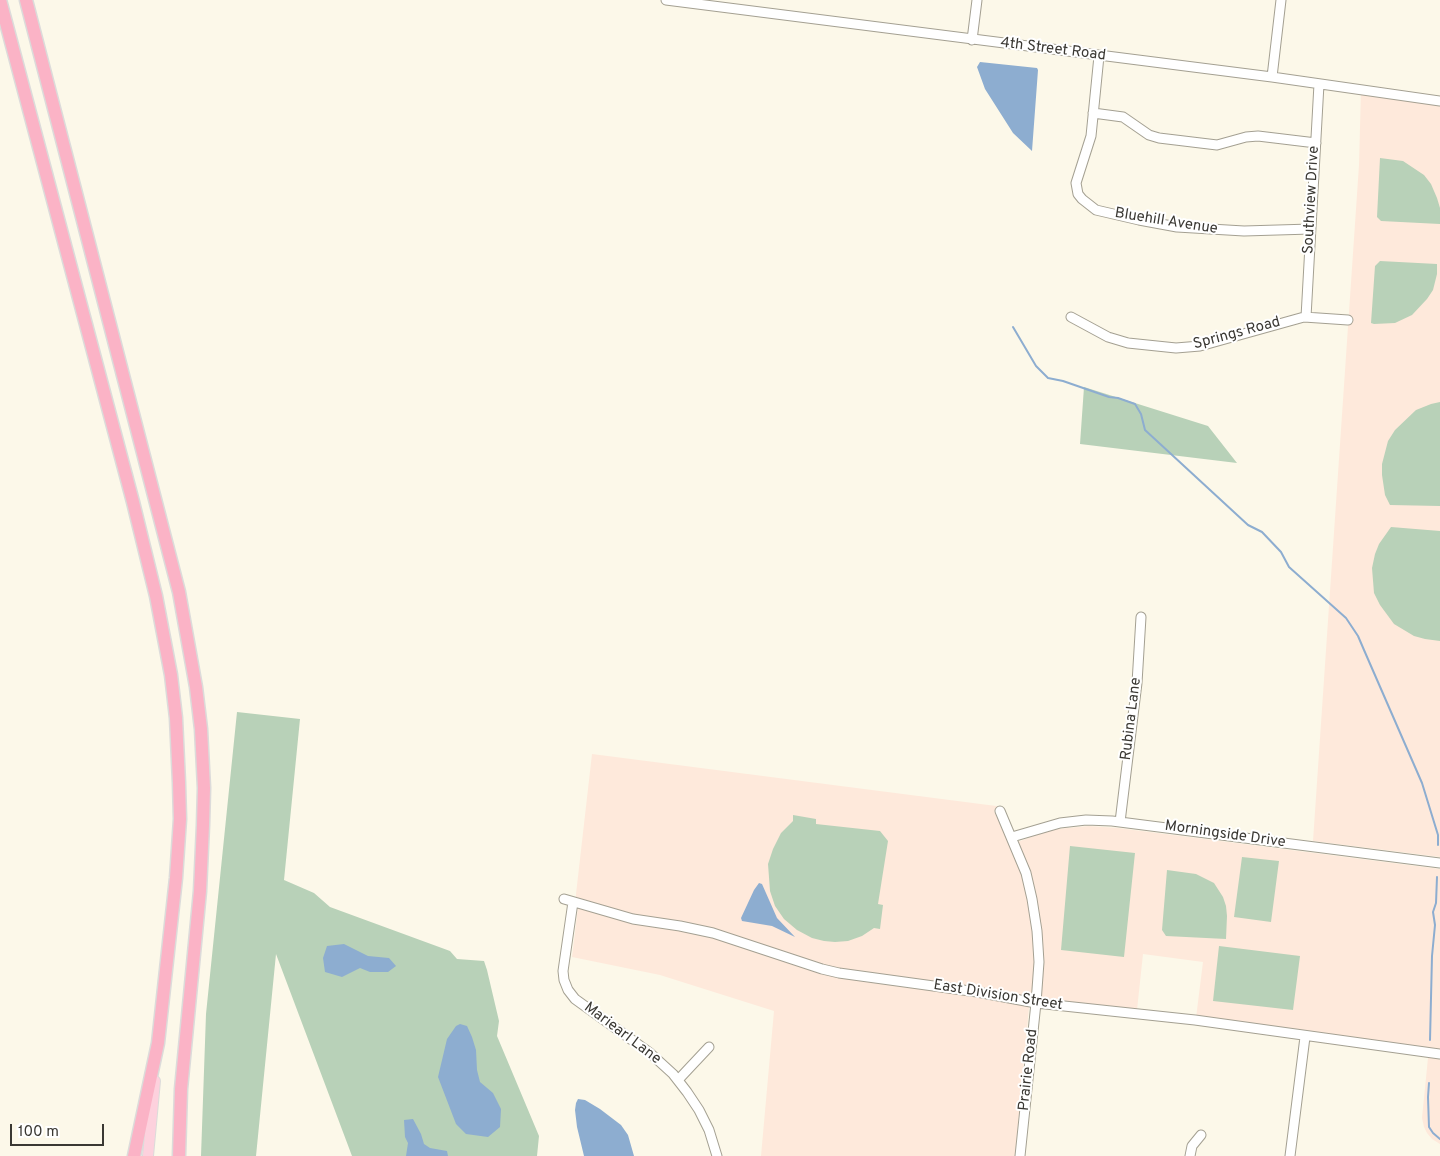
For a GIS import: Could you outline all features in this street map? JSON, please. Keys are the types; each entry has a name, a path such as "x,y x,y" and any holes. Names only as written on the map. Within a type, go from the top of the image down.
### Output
{"highway":[{"path":"0,0 133,502 156,596 171,676 176,718 180,819 176,878 158,1043 134,1156"},
{"path":"26,0 179,592 200,720 204,788 200,891 181,1089 179,1156"}],"main road":[{"path":"148,1156 158,1043"},
{"path":"173,1156 181,1089"}],"street":[{"name":"4th Street Road","path":"666,0 1272,77 1440,101"},
{"path":"972,40 977,0"},
{"path":"1272,77 1281,0"},
{"name":"Bluehill Avenue","path":"1099,56 1091,136 1076,183 1078,194 1082,199 1096,210 1148,222 1196,229 1244,231 1311,229"},
{"name":"Southview Drive","path":"1306,317 1319,84"},
{"path":"1093,113 1122,117 1149,135 1159,138 1217,145 1246,137 1258,136 1316,143"},
{"name":"Springs Road","path":"1071,318 1108,337 1128,343 1176,348 1200,346 1306,317 1348,320"},
{"name":"Rubina Lane","path":"1120,822 1137,683 1141,617"},
{"name":"Prairie Road","path":"1000,810 1028,880 1036,922 1038,962 1036,1003 1020,1156"},
{"name":"Morningside Drive","path":"1012,837 1060,823 1086,820 1120,822 1440,863"},
{"name":"East Division Street","path":"564,899 632,919 713,933 822,969 977,992 1036,1003 1195,1020 1305,1037 1440,1054"},
{"name":"Mariearl Lane","path":"573,902 563,968 564,980 568,990 575,999 656,1058 678,1080 694,1101 703,1118 717,1156"},
{"path":"1290,1156 1305,1037"},
{"path":"678,1080 708,1047"},
{"path":"1190,1156 1192,1146 1201,1135"}],"shaded area":[{"path":"1361,90 1440,102 1440,857 1313,841 1359,165"},
{"path":"592,754 1004,807 994,811 1010,845 1057,829 1089,826 1118,828 1440,869 1440,1144 1427,1133 1422,1118 1429,1048 1196,1018 1203,962 1143,954 1137,1010 1030,997 1015,1156 761,1156 774,1011 660,975 572,957 579,899 576,898 576,894"}],"green space":[{"path":"1380,158 1403,161 1424,175 1431,184 1437,198 1440,208 1440,224 1381,221 1377,217"},
{"path":"1380,261 1437,264 1437,274 1433,290 1427,299 1412,315 1395,323 1371,323 1375,266"},
{"path":"1084,387 1208,426 1237,463 1080,444"},
{"path":"1440,402 1440,506 1390,505 1385,495 1382,475 1382,464 1388,441 1395,430 1416,410"},
{"path":"1391,527 1440,531 1440,641 1414,636 1394,624 1374,593 1372,568 1375,554 1379,544"},
{"path":"237,712 300,719 284,880 314,893 330,907 450,951 457,959 484,961 499,1021 497,1036 539,1136 537,1156 352,1156 276,954 256,1156 201,1156 206,1014"},
{"path":"793,815 816,819 816,824 880,831 888,841 878,904 883,905 880,929 874,928 862,936 848,941 824,941 812,938 797,930 784,919 775,906 770,891 768,864 781,833 793,821"},
{"path":"1070,846 1135,853 1124,957 1061,950"},
{"path":"1242,857 1279,861 1271,922 1234,917"},
{"path":"1167,870 1196,874 1214,883 1223,897 1226,906 1226,939 1166,936 1162,930"},
{"path":"1219,946 1300,956 1293,1010 1213,1001"}],"water":[{"path":"980,62 1037,68 1032,151 1013,133 985,89 977,67"},
{"path":"759,883 762,884 777,918 795,937 772,926 742,921 741,918"},
{"path":"344,944 368,956 389,958 396,966 388,972 370,972 360,968 342,977 325,972 323,958 327,946"},
{"path":"460,1024 467,1026 472,1037 476,1050 480,1082 493,1093 501,1109 500,1127 488,1137 466,1134 456,1124 438,1077 447,1039 456,1026"},
{"path":"578,1099 585,1100 600,1109 621,1125 628,1135 634,1156 584,1156 575,1110"},
{"path":"413,1119 424,1144 430,1148 447,1151 448,1156 406,1156 408,1143 405,1137 404,1120"}],"waterway":[{"path":"1013,327 1036,366 1048,378 1135,404 1141,414 1145,430 1248,525 1262,532 1281,552 1289,567 1346,618 1358,636 1422,783 1438,835 1438,845"},
{"path":"1430,1040 1432,956 1435,925 1433,912 1436,903 1437,877"},
{"path":"1429,1083 1429,1127 1440,1139"}]}
